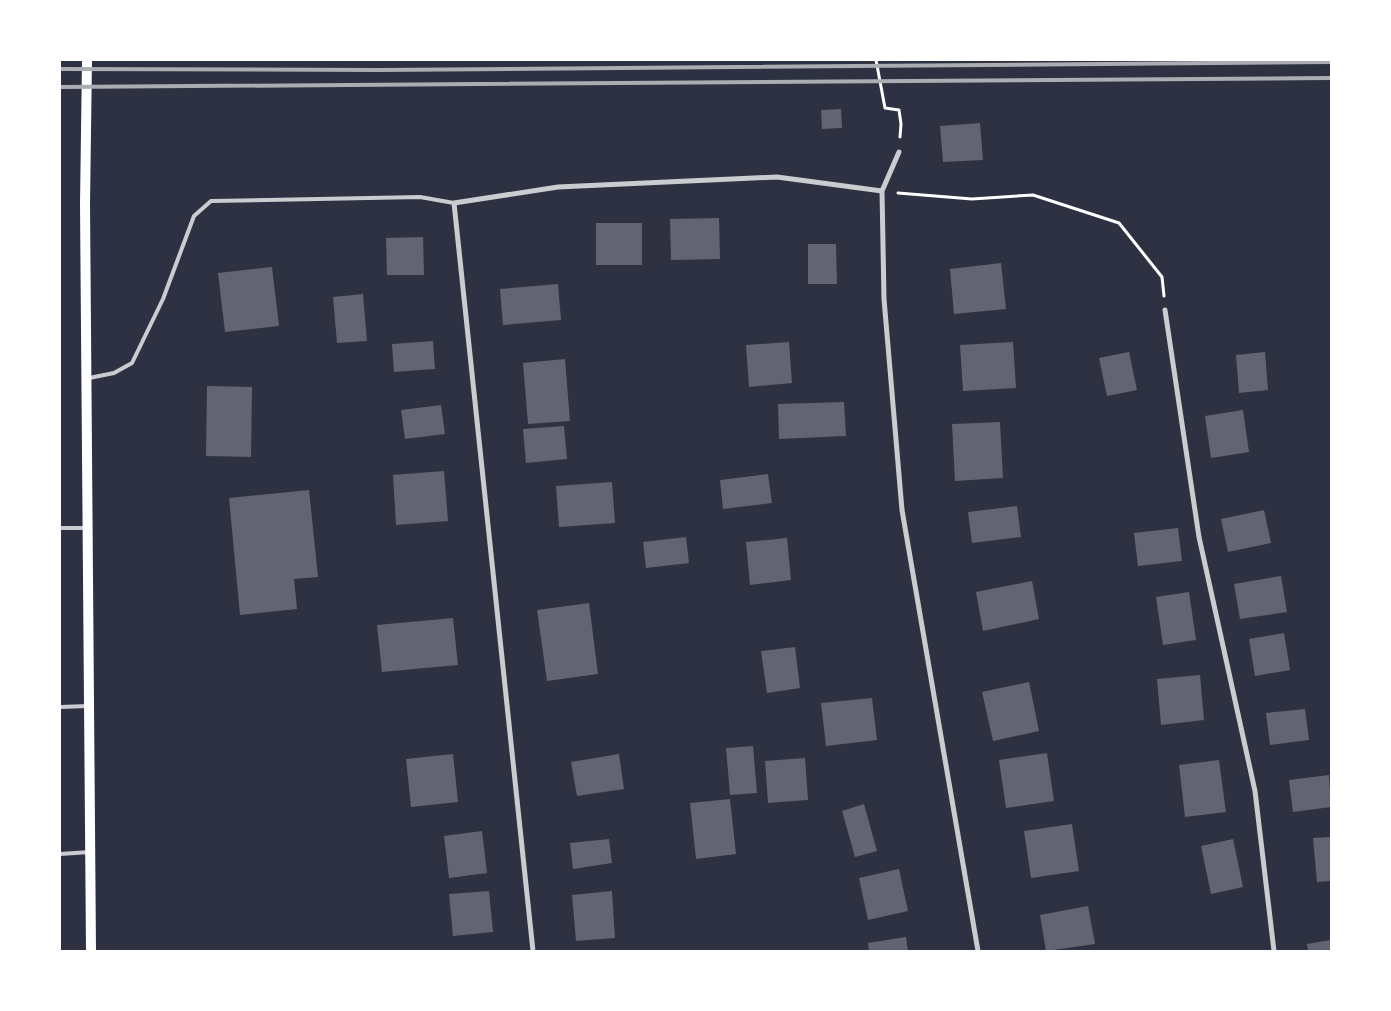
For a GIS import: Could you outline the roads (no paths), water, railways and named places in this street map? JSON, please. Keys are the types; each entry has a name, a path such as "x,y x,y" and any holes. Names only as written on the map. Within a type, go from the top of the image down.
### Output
{"main road":[{"path":"87,60 85,204 91,951"}],"street":[{"path":"899,152 882,191 884,299 902,510 978,951"},
{"path":"533,951 454,203 558,187 777,176 882,191"},
{"path":"1165,310 1199,537 1255,791 1274,951"}],"lane":[{"path":"86,378 114,373 132,363 163,299 194,216 211,201 420,198 454,203"},
{"path":"60,528 87,528"},
{"path":"60,706 88,706"},
{"path":"60,854 90,852"}],"railway":[{"path":"60,69 379,70 1331,62"},
{"path":"60,87 1331,78"}]}
